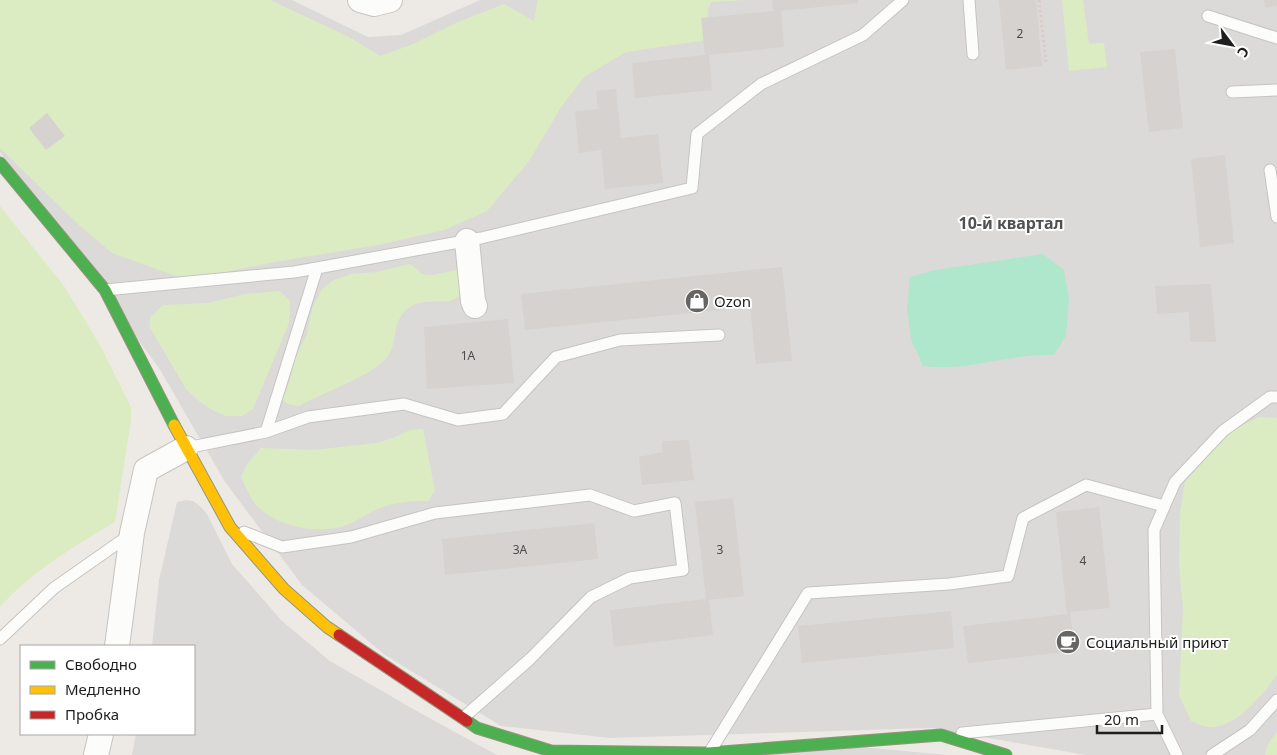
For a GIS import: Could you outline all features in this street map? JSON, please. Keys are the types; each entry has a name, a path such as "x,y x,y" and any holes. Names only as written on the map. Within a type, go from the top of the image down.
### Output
{"street":[{"path":"360,0 374,4 390,0"},
{"path":"0,163 105,290 186,448 230,527 284,589 327,627 461,719 477,728 550,751 708,754 941,735 1006,755"},
{"path":"466,241 475,306"},
{"path":"117,645 132,533 146,470 186,448"},
{"path":"96,755 100,735"}],"lane":[{"path":"105,290 294,272 466,241 692,188 697,134 761,84 863,35 903,0"},
{"path":"969,0 973,54"},
{"path":"1208,16 1277,38"},
{"path":"1232,92 1277,90"},
{"path":"1270,170 1277,217"},
{"path":"266,432 317,268"},
{"path":"186,448 266,432 308,417 404,404 458,420 503,414 556,356 620,340 719,335"},
{"path":"1177,755 1157,714 1154,530 1175,482 1223,431 1270,397 1277,396"},
{"path":"708,754 808,593 949,584 1008,576 1023,518 1086,485 1164,506"},
{"path":"230,527 282,547 351,536 435,513 590,495 634,511 675,503 683,570 630,578 591,598 530,659 461,719"},
{"path":"0,639 54,588 132,533"},
{"path":"1212,755 1250,730 1277,700"},
{"path":"941,735 1157,714"}],"path":[{"path":"1040,0 1046,62"}],"shaded area":[{"name":"10-й квартал","path":"0,0 292,0 368,37 401,35 480,0 1277,0 1277,755 1085,755 932,728 610,738 501,726 385,655 302,585 225,482 159,368 0,152"},
{"path":"193,501 200,506 207,514 232,564 282,621 330,661 497,755 132,755 136,735 195,735 195,645 152,645 159,580 177,502"},
{"path":"861,747 948,755 752,755"}],"green space":[{"path":"0,0 270,0 349,37 380,56 411,45 458,22 504,4 534,21 538,0 744,0 711,2 708,10 707,40 626,52 584,77 561,107 529,161 487,211 444,230 378,245 274,262 187,280 112,253 79,225 0,148"},
{"path":"1062,0 1083,0 1089,44 1104,43 1107,67 1069,71"},
{"path":"0,206 64,286 99,343 131,407 131,421 115,522 69,550 40,571 12,594 0,607"},
{"path":"1043,254 1064,270 1069,299 1066,336 1054,355 1024,356 960,366 923,366 911,340 907,308 910,277 935,270"},
{"path":"410,264 422,274 433,275 462,269 464,288 460,296 450,301 417,304 405,311 398,323 388,356 372,370 360,377 299,406 288,404 282,399 287,390 295,359 307,334 312,309 322,289 334,280 352,274 377,272"},
{"path":"280,291 290,301 289,323 253,409 242,416 226,416 212,410 186,389 149,326 151,316 163,305 208,303 245,294"},
{"path":"1259,417 1277,418 1277,675 1256,701 1239,716 1220,726 1208,727 1191,721 1179,695 1183,609 1179,566 1180,514 1185,482 1204,459 1233,430"},
{"path":"423,429 435,491 428,501 388,505 341,527 308,529 286,524 266,514 250,497 241,477 245,467 261,448 313,450 377,443 410,430"},
{"path":"1277,732 1277,755 1265,755 1268,744"}],"building":[{"path":"772,0 858,0 858,3 781,11 784,47 709,55 712,90 635,98 632,63 705,55 701,18 773,11"},
{"path":"999,0 1036,0 1042,66 1006,70"},
{"path":"1264,0 1277,0 1277,6 1265,8"},
{"path":"1175,49 1183,128 1149,132 1140,52"},
{"path":"616,89 621,138 658,134 663,183 605,189 601,150 579,153 575,111 598,109 596,91"},
{"path":"47,113 65,136 46,150 29,128"},
{"path":"1225,155 1234,243 1200,247 1191,159"},
{"path":"782,267 792,361 756,364 750,307 525,330 521,294"},
{"path":"1211,284 1216,342 1190,342 1189,312 1157,314 1155,286"},
{"path":"508,319 514,383 427,389 424,327"},
{"path":"689,440 694,480 642,485 639,457 662,452 662,441"},
{"path":"733,498 744,596 709,600 713,635 614,647 610,610 706,599 695,502"},
{"path":"1099,507 1110,608 1070,612 1075,651 968,663 963,626 1067,614 1056,512"},
{"path":"594,523 598,559 445,575 442,539"},
{"path":"951,611 954,648 802,663 798,626"}],"traffic: fast":[{"path":"0,163 105,290 174,425"},
{"path":"467,721 477,728 551,751 708,753 941,735 1006,755"}],"traffic: slow":[{"path":"174,425 230,527 284,589 327,627 339,635"}],"traffic: jam":[{"path":"339,635 467,721"}],"place":[{"name":"Ozon","path":"697,301"},
{"name":"Социальный приют","path":"1068,642"}],"district":[{"name":"10-й квартал","path":"1011,223"}]}
